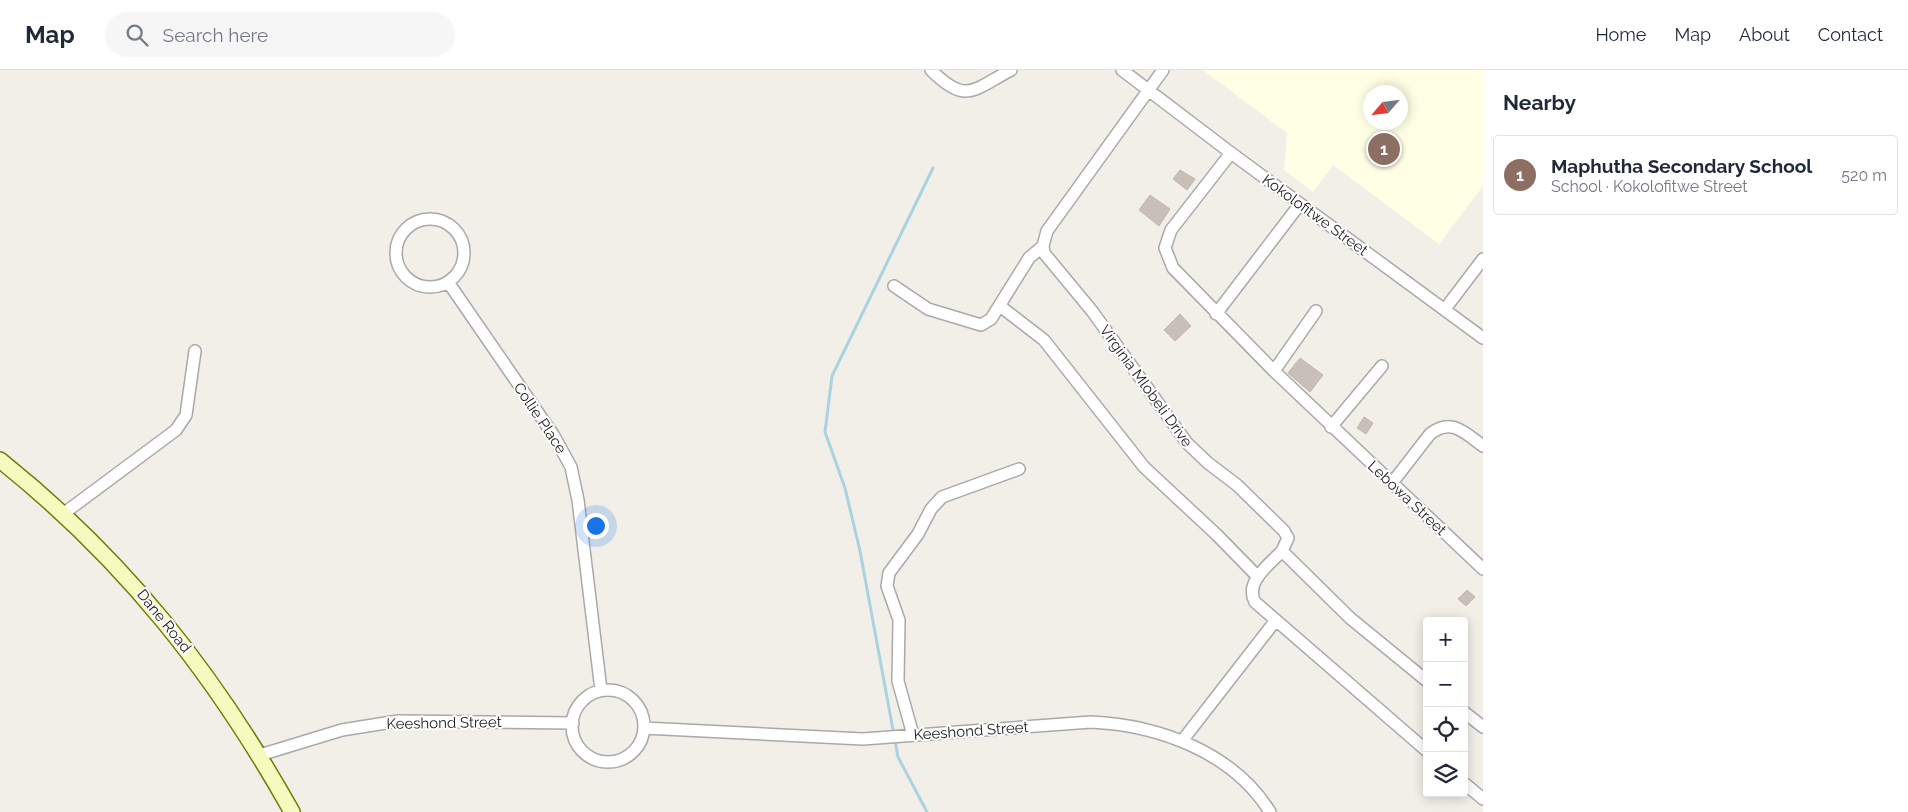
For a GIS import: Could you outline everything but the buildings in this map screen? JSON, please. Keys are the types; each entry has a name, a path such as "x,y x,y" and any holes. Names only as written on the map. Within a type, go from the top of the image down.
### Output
{"street":[{"path":"932,70 947,86 963,92 981,86 1012,70"},
{"name":"Kokolofitwe Street","path":"1122,70 1150,89 1231,153 1483,338"},
{"path":"894,286 928,310 975,324 987,323 1000,306 1029,258 1042,246 1047,231 1163,70"},
{"name":"Lebowa Street","path":"1231,153 1171,230 1165,248 1173,268 1216,314 1274,371 1483,569"},
{"path":"1216,314 1300,204"},
{"path":"428,218 439,220 457,232 462,242 464,254 456,274 448,282 426,287 416,284 406,277 396,257 396,246 400,236 407,227 417,221 428,218"},
{"name":"Virginia Mlobeli Drive","path":"1042,246 1050,262 1092,311 1187,443 1237,486 1284,531 1287,542 1282,551"},
{"path":"1445,309 1483,259"},
{"name":"Collie Place","path":"448,282 554,436 571,467 578,500 601,690"},
{"path":"1000,306 1044,340 1144,467 1217,535 1258,577"},
{"path":"1274,371 1316,311"},
{"path":"63,514 96,487 152,450 176,430 186,415 195,351"},
{"path":"1331,426 1382,366"},
{"path":"1392,482 1430,434 1438,428 1451,426 1483,446"},
{"name":"Dane Road","path":"0,460 63,514 112,561 164,621 210,680 260,755 292,812"},
{"path":"913,735 898,681 900,620 887,586 890,572 918,534 931,509 942,497 963,487 1019,469"},
{"path":"1423,678 1350,618 1282,551 1258,577 1252,588 1253,597 1276,620 1423,748"},
{"path":"1182,741 1276,620"},
{"path":"601,690 619,691 635,701 644,718 642,738 630,754 616,760 601,761 583,751 577,743 573,723 574,714 584,699 601,690"},
{"path":"1468,715 1483,727"},
{"name":"Keeshond Street","path":"260,755 342,730 398,721 573,723"},
{"name":"Keeshond Street","path":"644,728 827,738 895,737 1091,722 1118,723 1182,741 1206,753 1229,769 1250,788 1270,812"},
{"path":"1468,786 1483,799"}],"shaded area":[{"path":"1203,70 1483,70 1483,186 1439,244 1333,165 1313,192 1284,170 1287,133"}],"waterway":[{"path":"927,812 898,757 860,551 845,488 825,432 832,376 933,168"}],"place":[{"name":"Maphutha Secondary School","path":"1384,149"}]}
